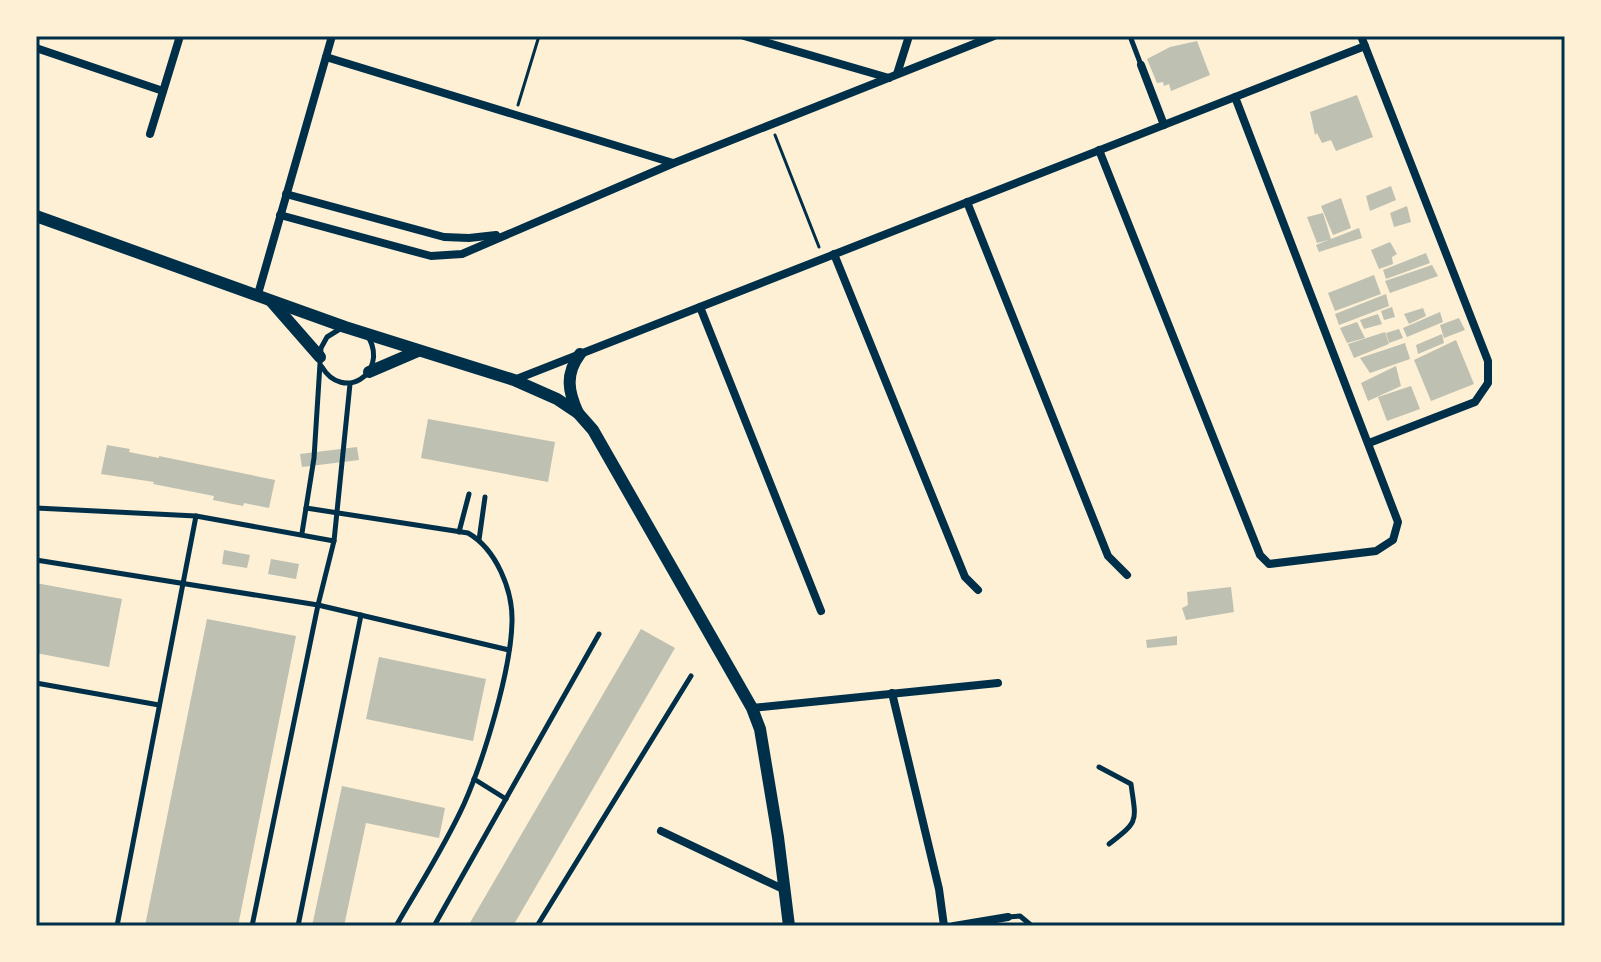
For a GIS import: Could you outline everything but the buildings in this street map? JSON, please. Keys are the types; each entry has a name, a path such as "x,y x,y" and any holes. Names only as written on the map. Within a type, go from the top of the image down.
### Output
{"street":[{"path":"150,134 180,36"},
{"path":"264,296 280,215 332,36"},
{"path":"744,36 893,76"},
{"path":"893,76 909,36"},
{"path":"280,215 431,256 462,254 674,163 994,36"},
{"path":"1361,36 1488,361 1488,383 1475,402 1369,443"},
{"path":"514,380 1365,46"},
{"path":"36,48 163,91"},
{"path":"326,57 674,163"},
{"path":"1141,65 1164,125"},
{"path":"1099,150 1260,555 1269,564 1376,551 1393,540 1398,522 1235,97"},
{"path":"286,194 444,237 505,234"},
{"path":"967,202 1108,556 1127,575"},
{"path":"36,216 345,327 514,380 557,399 578,413 593,430 752,708 760,729 789,926"},
{"path":"834,254 965,577 978,590"},
{"path":"264,296 321,362"},
{"path":"700,307 821,611"},
{"path":"369,372 418,351"},
{"path":"578,413 568,382 569,372 580,354"},
{"path":"752,708 998,683"},
{"path":"892,693 939,889 944,926"},
{"path":"661,831 785,890"},
{"path":"954,926 1008,917"}],"lane":[{"path":"1130,36 1141,65"},
{"path":"302,533 314,458 321,362 327,337 345,327"},
{"path":"321,362 333,380 350,384 358,381 369,372 374,361 374,352 366,333"},
{"path":"252,926 334,541 350,384"},
{"path":"459,532 469,494"},
{"path":"479,540 485,497"},
{"path":"36,508 196,516 334,541"},
{"path":"306,508 459,532 479,540 490,554 509,593 512,624 509,650 474,779 448,837 396,926"},
{"path":"117,926 196,516"},
{"path":"36,560 318,605 509,650"},
{"path":"298,926 361,615"},
{"path":"434,926 599,634"},
{"path":"537,926 691,676"},
{"path":"36,683 159,705"},
{"path":"1099,767 1131,784 1134,823 1109,844"},
{"path":"474,779 506,799"},
{"path":"1008,917 1020,916 1032,926"}],"path":[{"path":"516,113 539,36"},
{"path":"771,125 823,259"}]}
